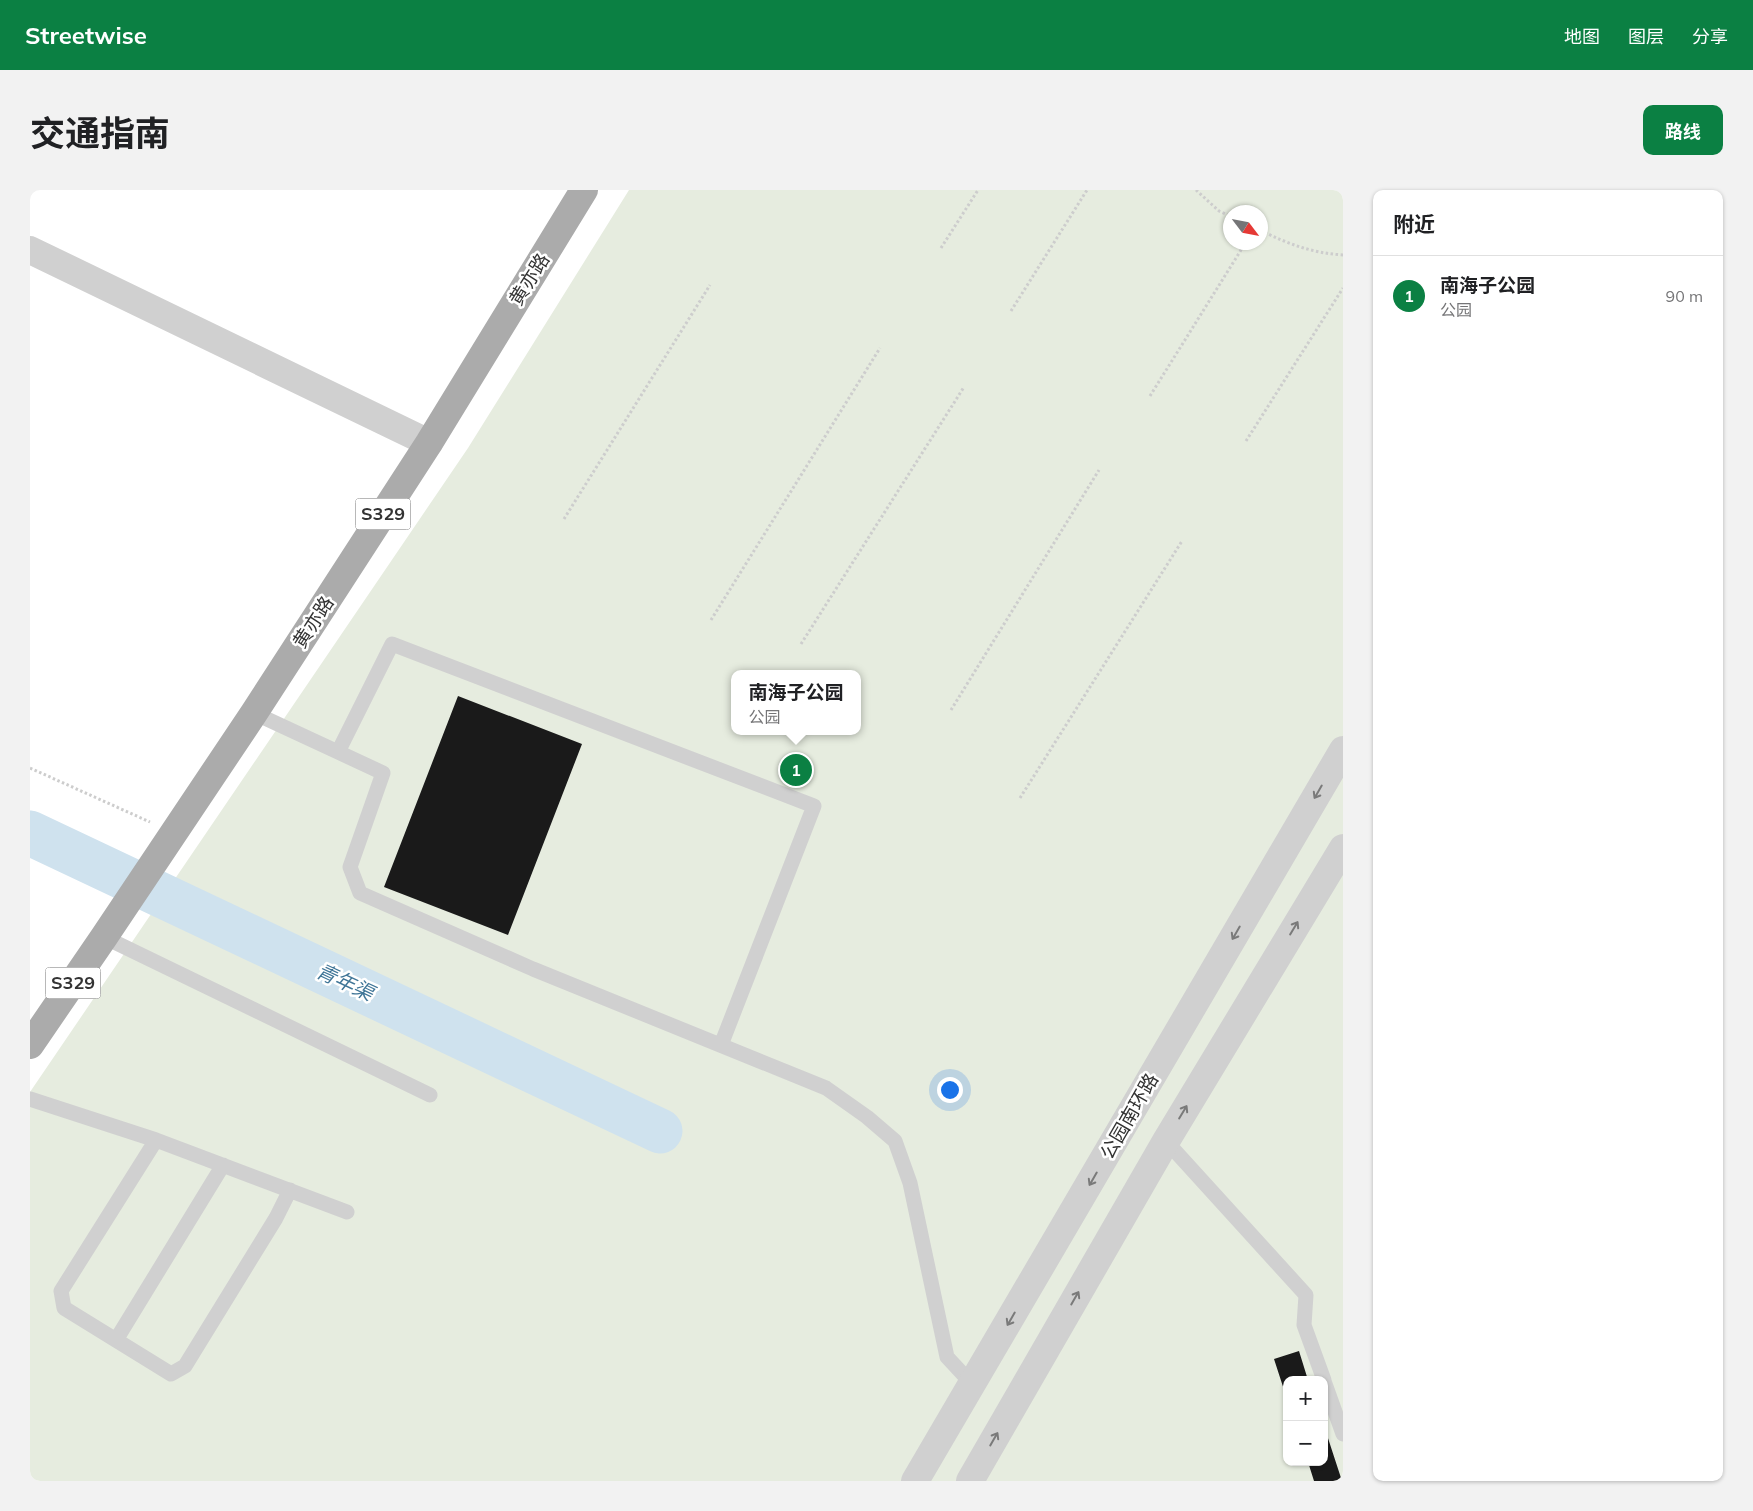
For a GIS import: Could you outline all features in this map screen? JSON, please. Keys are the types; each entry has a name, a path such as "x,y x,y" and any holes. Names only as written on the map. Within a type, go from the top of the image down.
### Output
{"main road":[{"name":"黄亦路","path":"30,1045 254,713 429,443 584,190"}],"street":[{"path":"30,250 429,443"},
{"name":"公园南环路","path":"915,1481 973,1385 1343,750"},
{"path":"970,1481 1166,1141 1343,848"}],"lane":[{"path":"338,752 392,644 814,806 721,1045"},
{"path":"254,713 383,773 350,867 360,893 533,969 826,1088 895,1141 910,1183 947,1357 973,1385"},
{"path":"110,928 430,1095"},
{"path":"30,1099 156,1140 347,1212"},
{"path":"156,1140 61,1291 64,1308 171,1374 185,1366 276,1218 290,1190"},
{"path":"1166,1141 1306,1295 1304,1325 1323,1376"},
{"path":"116,1340 223,1165"},
{"path":"1328,1391 1343,1434"}],"path":[{"path":"941,248 978,190"},
{"path":"1011,311 1087,190"},
{"path":"1196,190 1223,213"},
{"path":"1268,234 1289,244 1325,254 1343,255"},
{"path":"1150,396 1241,250"},
{"path":"564,519 710,285"},
{"path":"1246,441 1343,288"},
{"path":"711,620 880,348"},
{"path":"802,644 964,387"},
{"path":"951,710 1100,470"},
{"path":"1020,798 1182,541"},
{"path":"30,768 174,832"}],"shaded area":[{"path":"629,190 1343,190 1343,1481 30,1481 30,1092 468,448"}],"building":[{"path":"458,696 582,744 508,935 384,887"},
{"path":"1299,1351 1307,1376 1283,1376 1283,1387 1274,1359"},
{"path":"1328,1438 1342,1481 1314,1481 1309,1466 1328,1466"}],"waterway":[{"name":"青年渠","path":"30,833 660,1131"}],"place":[{"name":"南海子公园","path":"796,770"}]}
